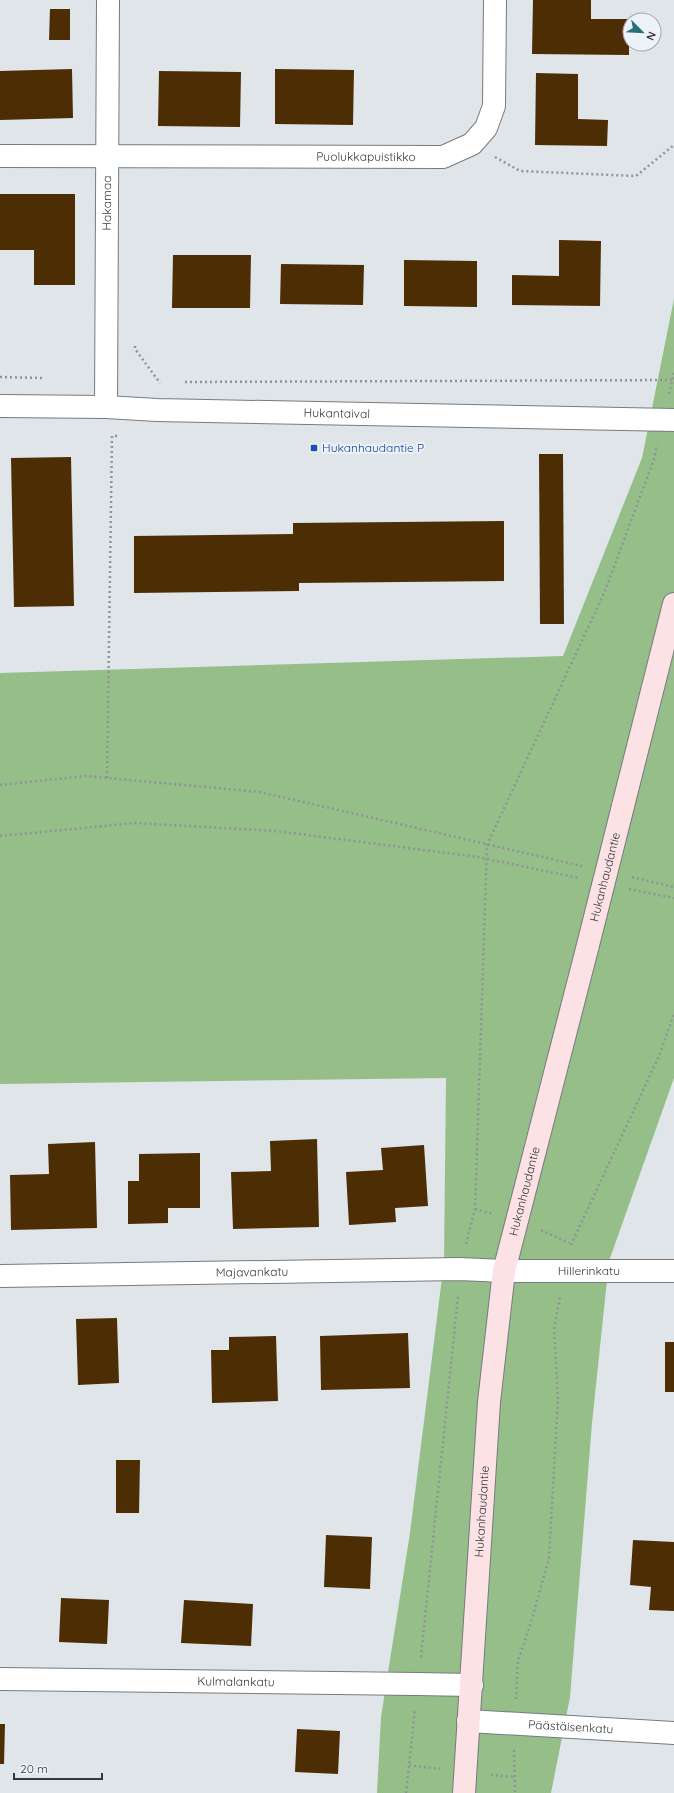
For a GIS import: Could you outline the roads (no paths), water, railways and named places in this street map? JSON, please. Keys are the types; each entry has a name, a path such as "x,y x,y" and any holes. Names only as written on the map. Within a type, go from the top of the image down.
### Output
{"main road":[{"name":"Hukanhaudantie","path":"464,1793 489,1402 504,1271 674,604"}],"street":[{"name":"Hakamaa","path":"106,407 108,0"},
{"name":"Puolukkapuistikko","path":"0,156 107,155 132,157 444,157 472,144 486,128 494,106 494,0"},
{"name":"Hukantaival","path":"0,406 106,407 157,410 669,420"},
{"name":"Majavankatu","path":"0,1276 460,1269 504,1271"},
{"name":"Hillerinkatu","path":"504,1271 674,1271"},
{"name":"Kulmalankatu","path":"0,1679 472,1686"},
{"name":"Päästäisenkatu","path":"468,1721 674,1733"}],"place":[{"name":"Hukanhaudantie P","path":"314,448"}]}
